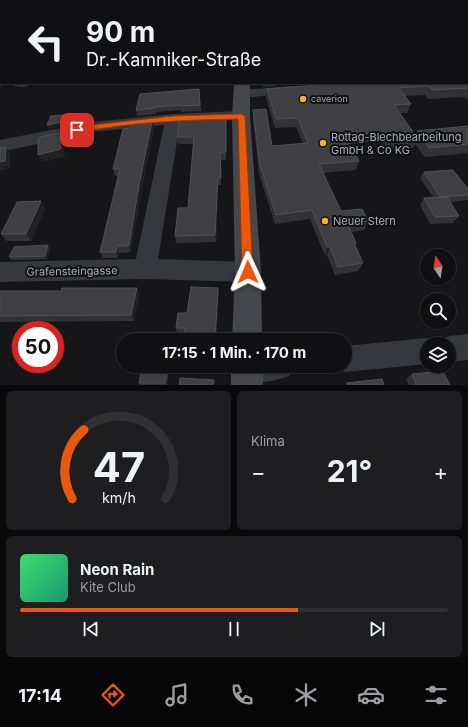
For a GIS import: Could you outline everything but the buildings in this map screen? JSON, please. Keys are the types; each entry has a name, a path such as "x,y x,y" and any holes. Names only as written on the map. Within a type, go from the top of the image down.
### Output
{"main road":[{"path":"241,88 248,272 247,333"}],"street":[{"path":"241,88 304,89"},
{"path":"0,146 92,127 173,119 241,116"},
{"path":"145,269 160,182 173,119"},
{"name":"Grafensteingasse","path":"0,272 145,269 248,272"},
{"path":"456,348 468,347"},
{"path":"352,358 420,352"}],"place":[{"name":"caverion","path":"303,99"},
{"name":"Rottag-Blechbearbeitung GmbH & Co KG","path":"323,143"},
{"name":"Neuer Stern","path":"325,221"}],"route":[{"path":"77,130 92,127 173,119 241,116 248,272"}]}
